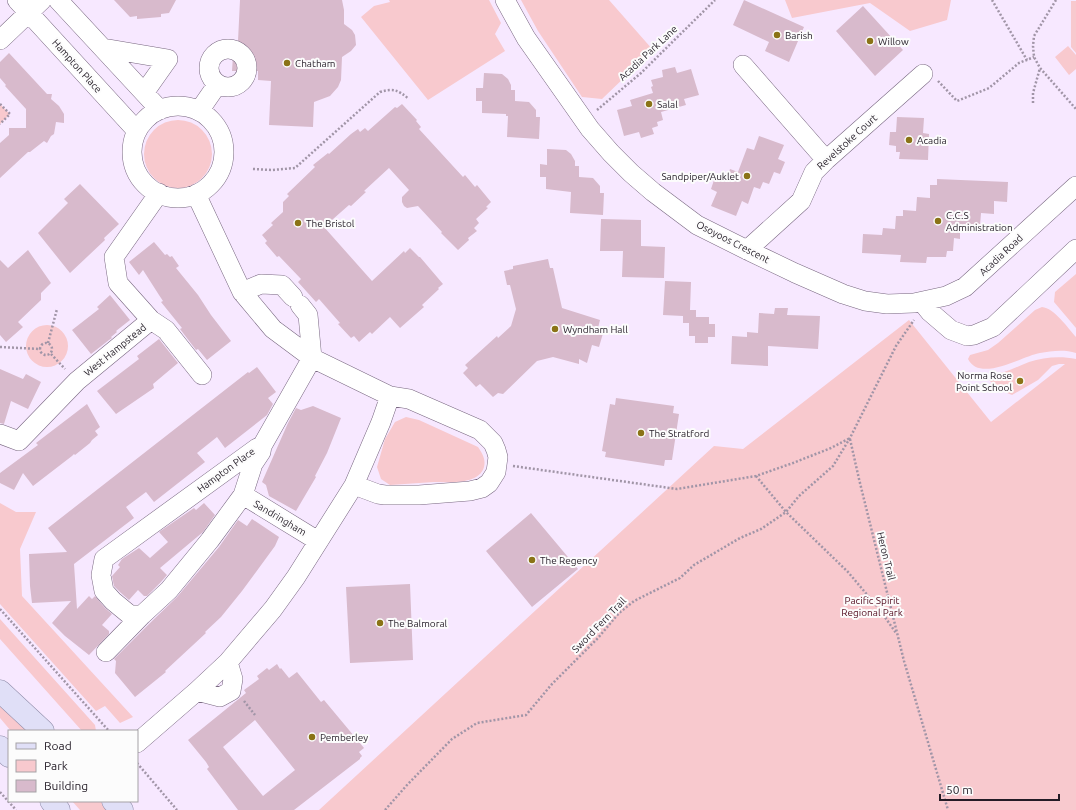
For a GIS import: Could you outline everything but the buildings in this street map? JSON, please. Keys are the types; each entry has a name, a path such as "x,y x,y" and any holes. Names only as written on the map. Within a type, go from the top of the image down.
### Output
{"main road":[{"path":"0,691 42,730"},
{"path":"0,747 8,755"},
{"path":"52,802 60,810"},
{"path":"114,802 122,810"}],"street":[{"name":"Osoyoos Crescent","path":"505,0 526,38 583,121 611,153 653,192 697,224 747,250 850,296 865,301 918,307"},
{"path":"62,2 160,110"},
{"path":"0,40 30,4"},
{"name":"Hampton Place","path":"30,4 137,131"},
{"path":"103,48 168,59 144,93"},
{"path":"743,65 826,160"},
{"name":"Revelstoke Court","path":"747,250 801,202 814,172 923,74"},
{"path":"200,111 217,85"},
{"path":"173,106 187,106 200,111 209,117 216,125 221,135 224,149 223,163 217,176 208,187 196,194 184,197 171,197 158,193 147,185 138,173 133,159 133,145 137,131 147,118 160,110 173,106"},
{"name":"Acadia Road","path":"918,307 965,287 1075,191"},
{"name":"West Hampstead","path":"0,434 19,441 77,381 151,320 118,283 114,257 158,193"},
{"path":"196,194 242,292 273,329 312,358 390,396 409,399 480,430 493,443 498,457 496,472 489,483 482,488 470,491 385,495 354,485"},
{"path":"918,307 930,312 951,330 967,336 974,335 993,327 1076,249"},
{"path":"242,292 261,284 282,285 308,315 312,358 262,446"},
{"path":"151,320 166,330 202,375"},
{"path":"138,742 197,692 228,662 273,609 296,577 354,485 381,422 390,396"},
{"name":"Hampton Place","path":"106,652 169,590 210,540 242,495 253,464 261,452 262,446"},
{"name":"Hampton Place","path":"142,615 130,615 113,601 104,591 101,575 104,559 257,448 262,446"},
{"name":"Sandringham","path":"242,495 318,541"}],"path":[{"name":"Acadia Park Lane","path":"592,115 641,73 715,0"},
{"path":"992,0 1027,60"},
{"path":"1056,0 1034,36 1034,57 1040,68 1076,109"},
{"path":"923,74 928,69 957,101 989,88 1019,63 1034,57"},
{"path":"1033,103 1033,92 1040,68"},
{"path":"253,169 272,170 295,168 380,92 388,90 400,91 409,99"},
{"path":"0,104 10,114 0,124"},
{"path":"498,464 677,489 756,476 800,460 850,438 896,346 911,326 918,307"},
{"path":"48,343 57,309"},
{"path":"40,349 42,345 48,343"},
{"path":"48,343 52,348 50,354"},
{"path":"0,347 40,349"},
{"path":"40,349 43,354 47,356 50,354"},
{"path":"50,354 77,381"},
{"name":"Sword Fern Trail","path":"385,810 452,739 477,723 526,715 552,684 598,638 619,613 634,601 680,578 694,565 740,538 762,529 786,512 799,496 833,466 850,438"},
{"name":"Heron Trail","path":"850,438 898,636 948,810"},
{"path":"756,476 786,512 848,572 880,610 898,636"},
{"path":"0,609 108,730"},
{"path":"244,702 255,715"},
{"path":"138,764 177,810"},
{"path":"0,792 8,801"},
{"path":"9,802 16,810"}],"green space":[{"path":"389,0 489,0 501,23 495,34 505,51 428,100 361,17 374,6 390,2"},
{"path":"521,0 609,0 653,50 602,99 582,97 538,31"},
{"path":"785,0 951,0 947,20 910,31 870,3 792,18"},
{"path":"1071,1 1076,1 1076,53 1071,47"},
{"path":"1068,46 1076,55 1076,69 1069,75 1055,57"},
{"path":"0,104 10,114 0,124"},
{"path":"171,120 185,120 197,125 207,135 212,147 212,161 207,173 197,183 185,188 171,188 159,183 149,173 144,161 144,147 149,135 159,125"},
{"path":"1076,274 1076,328 1054,302 1055,292"},
{"path":"1042,307 1047,308 1056,315 1076,337 1076,353 1053,351 1040,353 1002,366 982,369 974,366 968,359 970,355 988,350 998,343 1035,310"},
{"name":"Pacific Spirit Regional Park","path":"909,320 991,422 1065,364 1052,366 1038,380 1012,395 996,387 984,374 1001,373 1029,362 1047,358 1058,357 1076,359 1076,810 319,810 714,446 743,449"},
{"path":"47,325 62,331 68,346 62,361 47,367 32,361 26,346 32,331"},
{"path":"406,417 419,420 478,447 484,459 484,467 481,473 470,480 455,482 390,485 381,479 377,467 385,439 395,422"},
{"path":"0,503 16,512 36,512 20,549 22,596 133,717 120,723 105,706 96,711 0,604"},
{"path":"0,619 95,725 96,730 81,730 0,639"},
{"path":"0,701 29,730 10,730 0,718"},
{"path":"73,802 101,802 108,810 80,810"}],"place":[{"name":"Barish","path":"777,35"},
{"name":"Willow","path":"870,41"},
{"name":"Chatham","path":"287,63"},
{"name":"Salal","path":"649,104"},
{"name":"Acadia","path":"909,140"},
{"name":"Sandpiper/Auklet","path":"747,176"},
{"name":"C.C.S Administration","path":"938,221"},
{"name":"The Bristol","path":"298,223"},
{"name":"Wyndham Hall","path":"555,329"},
{"name":"Norma Rose Point School","path":"1020,381"},
{"name":"The Stratford","path":"641,433"},
{"name":"The Regency","path":"532,560"},
{"name":"The Balmoral","path":"380,623"},
{"name":"Pemberley","path":"312,737"}]}
